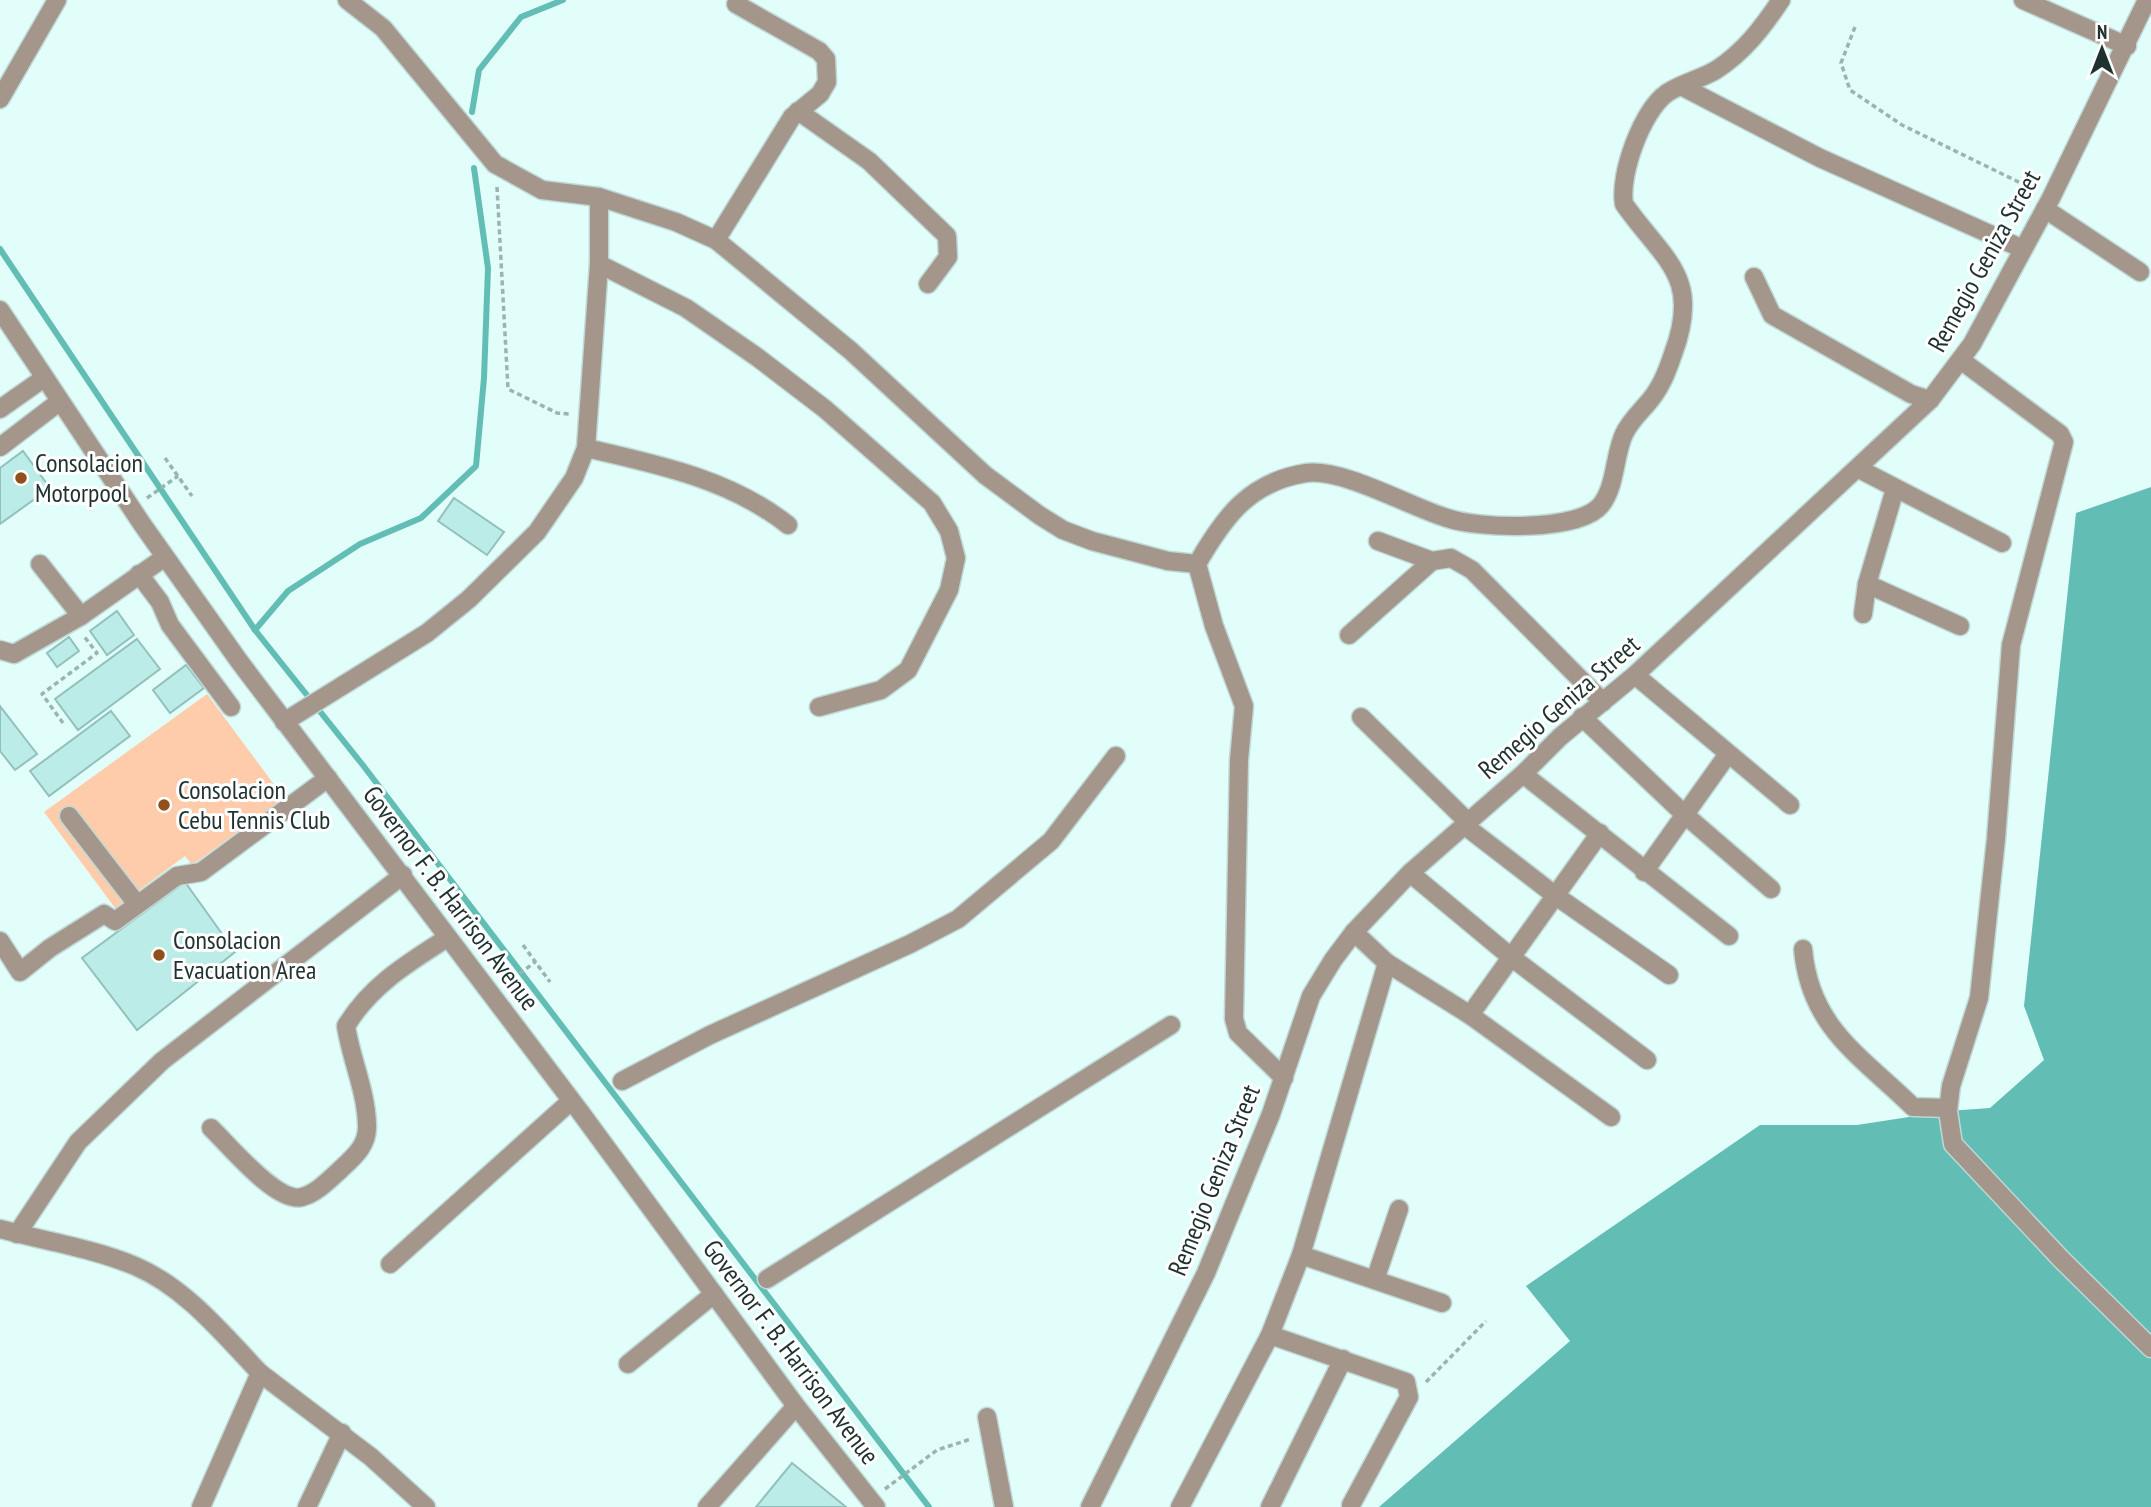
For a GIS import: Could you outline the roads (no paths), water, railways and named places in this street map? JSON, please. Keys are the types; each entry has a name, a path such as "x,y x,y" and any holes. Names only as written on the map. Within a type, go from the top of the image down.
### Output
{"street":[{"path":"0,99 57,0"},
{"path":"347,0 383,28 495,164 542,190 600,197 676,222 716,240 851,351 985,475 1039,515 1063,530 1092,541 1168,561 1197,564"},
{"path":"1284,1078 1238,1032 1234,1019 1239,760 1244,706 1214,626 1197,564 1237,504 1287,477 1310,472 1337,476 1450,520 1556,525 1590,514 1602,504 1623,435 1664,379 1686,312 1684,296 1673,269 1624,204 1622,191 1643,122 1653,106 1681,86 1716,69 1756,37 1781,0"},
{"path":"2023,0 2127,46"},
{"name":"Remegio Geniza Street","path":"1090,1507 1206,1273 1284,1078 1311,996 1354,932 1410,873 1523,774 1582,717 1635,676 1930,400 1962,361 2048,203 2127,46 2147,0"},
{"path":"716,240 798,111 820,94 827,82 826,59 819,51 736,4"},
{"path":"1681,86 1820,158 2023,249"},
{"path":"798,111 869,161 947,236 948,257 928,284"},
{"path":"284,722 426,633 469,599 537,532 574,478 586,448 599,264 600,197"},
{"path":"2048,203 2140,272"},
{"path":"599,264 686,308 825,409 932,503 948,531 956,558 949,590 908,670 881,690 819,707"},
{"path":"1754,277 1772,314 1911,394 1930,400"},
{"name":"Governor F. B. Harrison Avenue","path":"0,310 165,557 284,722 403,875 796,1406 875,1499"},
{"path":"1962,361 2060,434 2064,442 2011,645 1996,839 1979,998 1951,1086 1948,1108 1953,1144 2061,1259 2151,1348"},
{"path":"0,409 44,377"},
{"path":"0,447 59,402"},
{"path":"586,448 686,471 765,508 788,526"},
{"path":"1859,469 2002,543"},
{"path":"1863,614 1867,584 1895,489"},
{"path":"1378,541 1432,561 1451,558 1472,570 1603,702"},
{"path":"0,650 14,654 81,616 165,557"},
{"path":"1349,635 1432,561"},
{"path":"40,564 81,616"},
{"path":"139,574 160,602 170,625 231,707"},
{"path":"1867,584 1960,626"},
{"path":"1635,676 1790,805"},
{"path":"1361,717 1466,823 1556,896 1669,975"},
{"path":"1582,717 1684,814 1771,889"},
{"path":"1644,872 1728,754"},
{"path":"622,1081 710,1035 902,948 957,919 1051,841 1116,756"},
{"path":"1523,774 1600,833 1644,872 1729,936"},
{"path":"0,941 20,972 50,948 104,914 115,921 136,903 177,876 201,872 328,778"},
{"path":"69,816 136,903"},
{"path":"1470,1015 1600,833"},
{"path":"1410,873 1511,957 1647,1060"},
{"path":"403,875 162,1061 78,1142 9,1231 136,1266 169,1286 203,1313 260,1373 342,1433 409,1500 426,1507"},
{"path":"1354,932 1387,963 1470,1015 1611,1117"},
{"path":"211,1128 286,1197 302,1197 324,1185 364,1145 368,1127 363,1090 350,1054 346,1026 357,1007 383,980 447,937"},
{"path":"1803,949 1805,978 1824,1019 1847,1046 1913,1107 1948,1108"},
{"path":"1180,1507 1270,1335 1301,1255 1387,963"},
{"path":"767,1279 1171,1024"},
{"path":"390,1264 570,1101"},
{"path":"1376,1280 1399,1209"},
{"path":"1301,1255 1442,1303"},
{"path":"628,1364 714,1294"},
{"path":"1270,1335 1406,1382 1409,1396 1351,1505"},
{"path":"1270,1507 1343,1359"},
{"path":"201,1507 260,1373"},
{"path":"707,1507 796,1406"},
{"path":"989,1425 1004,1507"},
{"path":"307,1507 342,1433"}],"water":[{"path":"2151,487 2151,1507 1379,1507 1570,1341 1526,1286 1760,1125 1857,1125 1948,1111 1990,1108 2044,1060 2024,1006 2076,513"}],"waterway":[{"path":"472,112 479,70 521,17 563,0"},
{"path":"255,630 288,591 360,544 421,518 476,466 484,378 488,268 474,168"},
{"path":"0,249 255,630 362,764 929,1507"}],"place":[{"name":"Consolacion Motorpool","path":"21,478"},
{"name":"Consolacion Cebu Tennis Club","path":"164,805"},
{"name":"Consolacion Evacuation Area","path":"159,955"}]}
